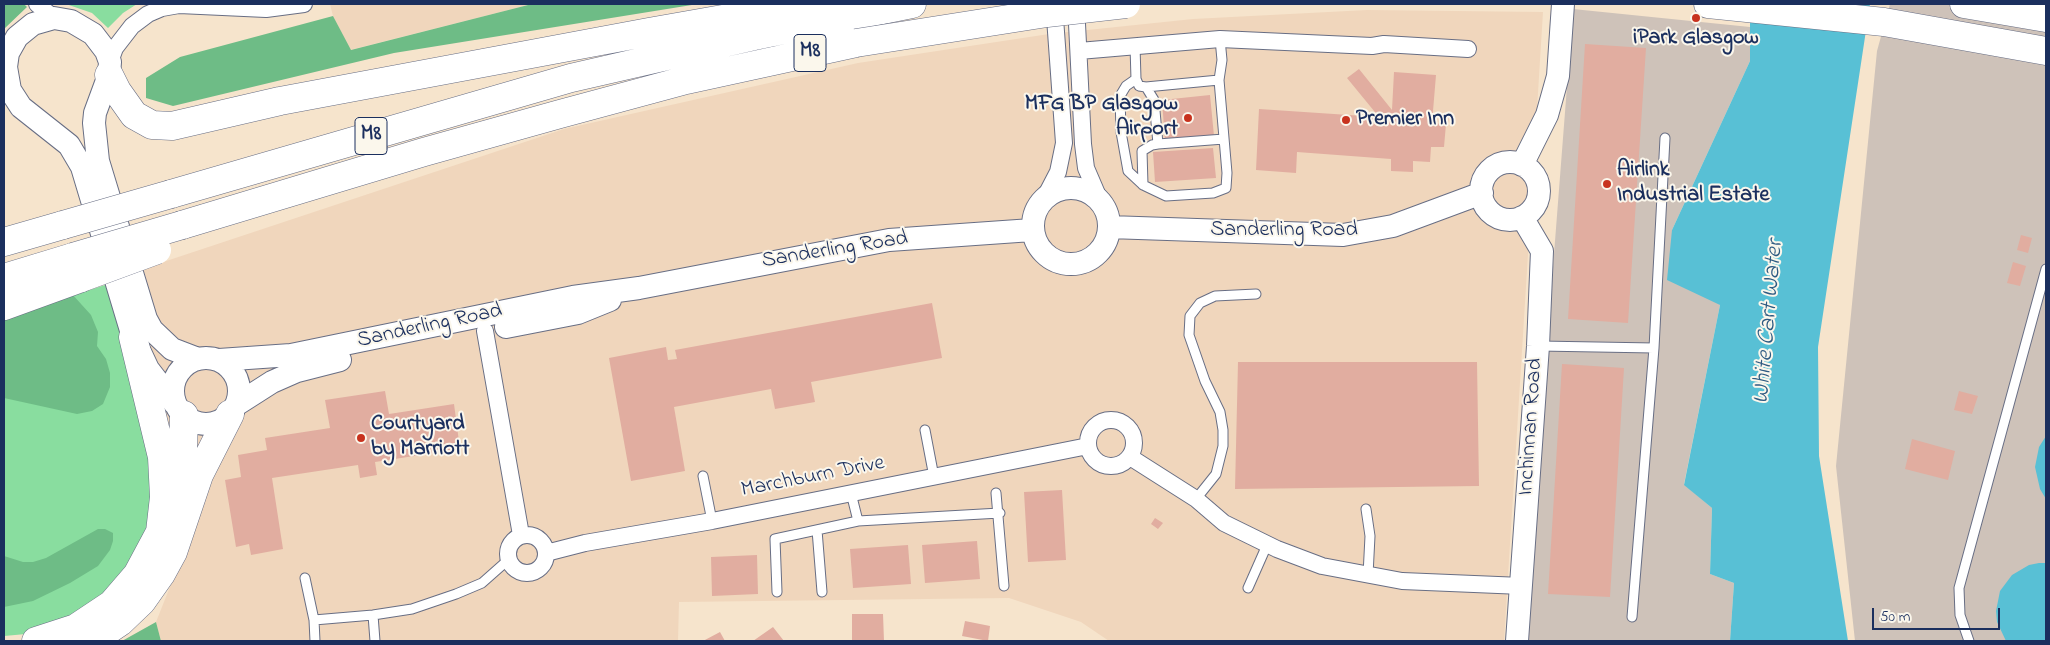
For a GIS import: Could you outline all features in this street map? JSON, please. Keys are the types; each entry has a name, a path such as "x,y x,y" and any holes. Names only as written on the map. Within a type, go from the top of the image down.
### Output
{"highway":[{"path":"109,68 117,92 134,115 152,125 172,126 299,98 753,25 855,4"},
{"name":"M8","path":"4,242 753,25 912,4"},
{"name":"M8","path":"77,267 424,152 686,80 763,62 942,28 1126,4"},
{"path":"1708,4 1884,22 2046,51"},
{"path":"1964,4 2046,18"},
{"path":"4,278 77,267"},
{"path":"4,306 77,267"},
{"path":"133,337 162,457 164,497 160,532"},
{"path":"36,641 76,628 112,604 137,575 160,532 180,467 180,409"},
{"path":"92,641 120,622 142,601 160,574 173,552 199,475 233,409"}],"street":[{"path":"37,4 54,18 76,24 93,34 106,51 109,68"},
{"path":"54,18 33,24 16,37 11,45 7,59 6,74 12,100 69,146 82,166 133,337 148,370 180,409 201,424 212,424 233,409 239,390 235,374 209,360 172,349 152,330 146,319 98,160 94,138 94,113 115,48 132,26 148,14 179,4 266,9 304,4"},
{"path":"1054,4 1064,143 1058,172 1045,197 1035,210 1032,230 1038,247 1046,255 1065,264 1076,264 1091,258 1102,248 1109,227 1108,217 1086,168 1083,144 1076,4"},
{"path":"1522,164 1547,114 1558,76 1563,4"},
{"path":"1079,51 1220,39 1372,46 1384,44 1468,49"},
{"path":"1505,162 1522,164 1531,170 1536,178 1539,190 1533,209 1522,217 1512,219 1496,215 1488,209 1482,193 1482,183 1488,172 1505,162"},
{"path":"1045,197 1053,192 1071,187 1089,192 1102,203"},
{"name":"Sanderling Road","path":"1109,227 1343,235 1393,226 1482,193"},
{"name":"Inchinnan Road","path":"1517,641 1538,346 1542,251 1522,217"},
{"name":"Sanderling Road","path":"209,360 291,355 573,297 639,288 889,240 1032,230"},
{"name":"Sanderling Road","path":"233,409 272,382 297,371 578,313 639,288"},
{"path":"485,331 521,535"},
{"path":"180,409 173,392 177,376 187,363 209,360"},
{"path":"1110,419 1117,420 1130,427 1134,434 1134,449 1124,463 1108,466 1094,458 1088,446 1088,438 1096,424 1110,419"},
{"name":"Marchburn Drive","path":"546,553 585,542 712,521 1088,446"},
{"path":"1130,457 1196,499 1224,523 1267,544 1322,566 1402,582 1522,586"},
{"path":"521,535 528,535 541,540 546,553 543,566 533,573 526,574 515,570 508,560 510,544 521,535"}],"lane":[{"path":"1136,79 1126,86 1120,96 1122,132 1128,171 1143,185 1166,196 1213,193 1226,188 1227,173 1219,80 1222,60 1220,39"},
{"path":"1135,46 1136,79 1139,86 1146,87 1219,80"},
{"path":"1146,87 1154,100 1155,144"},
{"path":"1632,617 1654,348 1665,138"},
{"path":"1143,185 1142,151 1155,144 1224,139"},
{"path":"1969,641 1960,615 1959,588 2046,269"},
{"path":"1196,499 1216,474 1223,446 1223,430 1220,412 1205,381 1189,335 1190,316 1200,303 1215,296 1256,294"},
{"path":"1538,346 1654,348"},
{"path":"925,430 934,477"},
{"path":"703,476 712,521"},
{"path":"850,493 858,521"},
{"path":"996,493 1000,513 1004,586"},
{"path":"1366,509 1370,536 1368,575"},
{"path":"778,592 775,539 858,521 1000,513"},
{"path":"817,530 822,592"},
{"path":"1248,588 1267,544"},
{"path":"314,620 373,615 412,609 482,583 508,560"},
{"path":"306,578 314,620 315,641"},
{"path":"373,615 375,641"}],"shaded area":[{"path":"330,4 532,4 350,50 333,16"},
{"path":"1890,4 2046,4 2046,641 1855,641 1836,466 1877,51"},
{"path":"1573,9 1750,27 1750,61 1672,230 1720,305 1684,484 1712,508 1710,574 1734,583 1730,641 1524,641"},
{"path":"1367,10 1543,12 1504,641 1109,641 1081,622 1009,598 679,602 678,641 161,641 156,622 187,544 109,280 564,129 858,63 1049,34 1193,19"}],"green space":[{"path":"4,4 24,4 27,7 4,29"},
{"path":"66,4 137,4 123,13 108,28 92,13"},
{"path":"532,4 698,4 394,53 173,106 146,98 146,78 180,57 333,16 351,50"},
{"path":"108,284 148,418 155,515 137,560 93,607 26,634 4,636 4,318"},
{"path":"72,294 91,315 98,332 97,346 106,359 110,373 110,387 103,404 92,411 77,414 4,398 4,319"},
{"path":"98,529 105,529 113,533 113,541 110,550 98,566 70,583 33,601 4,607 4,556 23,562 33,562 46,558"},
{"path":"156,622 161,641 122,641"}],"water":[{"name":"White Cart Water","path":"1750,4 1870,4 1818,347 1819,456 1848,641 1730,641 1734,583 1710,574 1712,508 1684,485 1720,305 1667,280 1672,230 1750,61"},
{"path":"2046,436 2046,499 2040,489 2035,467 2039,447"},
{"path":"2046,563 2046,641 2006,641 1997,622 1996,611 2000,591 2012,575 2029,565"}],"building":[{"name":"Airlink Industrial Estate","path":"1585,44 1646,48 1628,323 1568,319"},
{"name":"Premier Inn","path":"1359,69 1392,110 1394,72 1436,75 1432,123 1446,124 1444,147 1431,147 1430,162 1413,161 1413,172 1391,171 1391,159 1297,152 1296,173 1256,170 1259,109 1379,117 1347,78"},
{"name":"MFG BP Glasgow Airport","path":"1210,95 1214,136 1165,141 1162,100"},
{"path":"1213,148 1216,178 1155,182 1153,152"},
{"path":"2021,235 2032,238 2028,253 2017,250"},
{"path":"2013,262 2026,266 2020,286 2007,283"},
{"path":"932,303 942,358 811,382 815,402 775,409 771,389 674,407 685,471 631,481 609,358 666,347 668,360 677,359 675,350"},
{"path":"1238,362 1477,362 1479,486 1235,489"},
{"path":"1562,364 1624,368 1610,597 1548,594"},
{"path":"385,391 389,414 454,404 460,449 375,462 377,475 360,478 358,465 272,478 283,549 251,555 249,544 236,547 225,480 241,477 238,455 267,450 265,438 330,428 325,400"},
{"path":"1959,391 1978,396 1972,414 1954,410"},
{"path":"1912,439 1955,451 1948,480 1905,469"},
{"path":"1062,490 1066,560 1028,562 1024,492"},
{"path":"1155,518 1163,523 1158,529 1151,524"},
{"path":"977,541 980,579 925,583 922,545"},
{"path":"908,545 911,584 853,588 850,549"},
{"path":"757,555 758,594 712,596 711,557"},
{"path":"852,614 883,614 884,641 852,641"},
{"path":"965,621 990,626 988,641 962,636"},
{"path":"773,627 784,641 753,641"},
{"path":"720,632 725,641 703,641"}],"place":[{"name":"iPark Glasgow","path":"1696,18"},
{"name":"MFG BP Glasgow Airport","path":"1188,118"},
{"name":"Premier Inn","path":"1346,120"},
{"name":"Airlink Industrial Estate","path":"1607,184"},
{"name":"Courtyard by Marriott","path":"361,438"}]}
